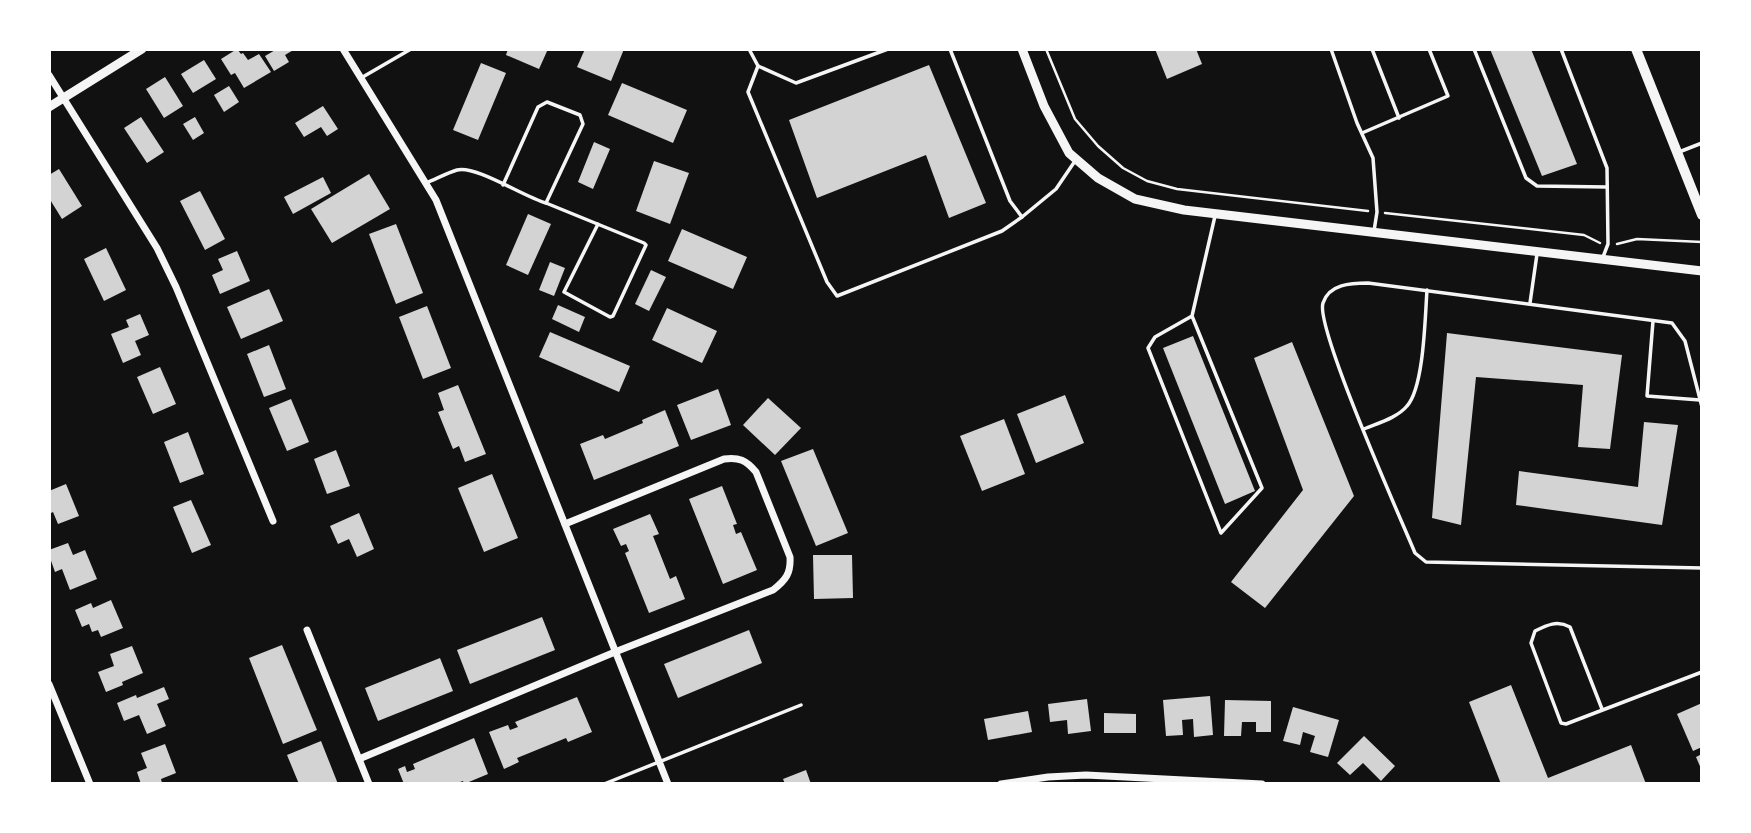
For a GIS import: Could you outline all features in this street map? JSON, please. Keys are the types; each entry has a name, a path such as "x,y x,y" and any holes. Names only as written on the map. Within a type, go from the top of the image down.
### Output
{"main road":[{"path":"1636,49 1702,215"}],"street":[{"path":"49,107 142,49"},
{"path":"343,49 436,200 668,784"},
{"path":"1022,49 1044,106 1069,152 1098,178 1135,199 1184,211 1702,271"},
{"path":"49,75 157,247 273,521"},
{"path":"359,759 772,590 785,581 791,569 790,557 756,472 748,463 737,457 565,524"},
{"path":"307,630 369,784"},
{"path":"49,684 90,784"},
{"path":"1001,784 1086,775 1262,784"}],"lane":[{"path":"361,78 411,49"},
{"path":"749,49 758,66 796,83 888,49"},
{"path":"950,49 1010,201 1022,216"},
{"path":"1331,49 1373,158 1377,212 1374,233"},
{"path":"1372,49 1399,118"},
{"path":"1362,133 1448,96 1429,49"},
{"path":"1474,49 1526,178 1537,186 1607,187"},
{"path":"1560,49 1607,168 1608,244 1603,259"},
{"path":"758,66 748,92 827,282 837,296 1002,231 1056,189 1077,159"},
{"path":"503,185 538,107 547,102 580,115 583,124 546,203"},
{"path":"1678,153 1702,143"},
{"path":"426,183 458,170 471,169 503,185 546,203 598,224 644,243 646,245 613,316 610,317 564,292 598,224"},
{"path":"1192,316 1155,337 1149,348 1221,533 1262,488 1192,316 1216,214"},
{"path":"1530,303 1538,252"},
{"path":"1702,407 1685,341 1672,323 1348,282 1334,288 1323,301 1321,315 1332,352 1415,553 1426,562 1702,568"},
{"path":"1364,429 1398,414 1408,405 1418,386 1427,290"},
{"path":"1653,321 1647,396 1700,400"},
{"path":"1602,709 1570,627 1562,623 1549,624 1535,631 1531,643 1561,723 1566,724 1702,672"},
{"path":"604,784 801,705"}],"path":[{"path":"1046,49 1075,120 1098,146 1123,167 1147,181 1177,189 1584,235 1598,243 1620,245 1637,239 1702,242"}],"building":[{"path":"237,49 248,60 259,54 271,72 244,88 235,73 231,75 221,59"},
{"path":"277,49 295,49 285,55 289,62 274,71 265,56"},
{"path":"508,49 548,49 539,69 506,55"},
{"path":"585,49 624,49 611,81 577,67"},
{"path":"1155,49 1196,49 1202,64 1167,79"},
{"path":"1490,49 1531,49 1577,164 1542,176"},
{"path":"204,60 216,79 193,93 181,74"},
{"path":"481,63 506,73 478,140 453,130"},
{"path":"929,65 986,203 949,218 926,155 817,198 789,120"},
{"path":"165,77 183,106 164,118 146,89"},
{"path":"622,83 687,110 673,143 608,115"},
{"path":"229,86 239,102 224,112 214,95"},
{"path":"323,106 338,129 327,136 321,127 304,137 295,123"},
{"path":"141,117 164,152 147,163 124,128"},
{"path":"195,117 204,133 193,140 183,124"},
{"path":"594,142 610,149 593,189 578,182"},
{"path":"654,161 689,173 670,224 636,211"},
{"path":"59,169 82,206 62,219 49,198 49,175"},
{"path":"369,174 390,209 332,243 311,209"},
{"path":"323,177 331,193 293,214 284,197"},
{"path":"200,191 225,239 205,250 180,201"},
{"path":"528,214 551,224 528,275 506,265"},
{"path":"396,224 423,293 396,304 369,234"},
{"path":"682,229 747,257 733,289 668,261"},
{"path":"106,248 126,290 104,301 84,259"},
{"path":"237,251 250,281 220,294 212,275 223,270 218,259"},
{"path":"550,262 565,268 554,296 539,290"},
{"path":"651,270 666,277 649,311 635,304"},
{"path":"269,289 283,321 241,339 227,307"},
{"path":"558,305 585,317 579,332 552,319"},
{"path":"427,306 451,368 423,379 399,317"},
{"path":"667,308 717,331 702,363 652,340"},
{"path":"140,314 149,335 135,341 141,355 123,363 111,334 129,327 126,320"},
{"path":"550,332 630,366 619,392 539,357"},
{"path":"1447,333 1622,355 1610,449 1578,447 1583,385 1476,377 1461,525 1432,518"},
{"path":"1193,336 1255,491 1225,504 1163,348"},
{"path":"1292,342 1354,496 1265,608 1231,582 1303,490 1254,358"},
{"path":"269,345 286,389 264,397 247,354"},
{"path":"160,367 176,404 153,414 137,377"},
{"path":"458,385 486,454 465,462 459,446 453,449 438,412 444,410 438,393"},
{"path":"718,389 731,425 691,440 677,405"},
{"path":"1065,395 1084,443 1036,463 1017,414"},
{"path":"768,398 801,428 775,455 743,425"},
{"path":"291,399 309,442 287,451 269,408"},
{"path":"665,410 679,446 594,480 580,444 603,435 605,439 643,423 642,420"},
{"path":"1004,419 1025,474 982,491 960,436"},
{"path":"1644,422 1678,425 1662,525 1516,505 1519,471 1638,487"},
{"path":"188,432 204,474 180,483 164,442"},
{"path":"813,449 848,533 816,546 781,461"},
{"path":"336,450 350,486 327,494 314,459"},
{"path":"492,474 518,538 484,552 458,488"},
{"path":"66,484 79,516 58,524 53,512 49,514 49,491"},
{"path":"722,486 737,524 733,525 736,534 741,532 757,570 723,584 689,499"},
{"path":"191,500 211,545 192,553 173,507"},
{"path":"359,513 374,549 357,557 349,539 338,544 330,526"},
{"path":"650,514 659,534 653,536 670,579 676,576 685,599 649,613 625,553 629,551 626,544 621,546 613,529"},
{"path":"68,543 73,555 85,550 97,579 70,590 62,569 55,572 49,555 49,550"},
{"path":"813,555 852,555 853,598 814,599"},
{"path":"111,600 123,628 101,637 98,630 92,632 89,624 82,627 75,610 91,603 93,608"},
{"path":"542,617 555,650 470,684 457,650"},
{"path":"749,630 762,663 678,698 664,664"},
{"path":"282,645 317,730 283,744 249,658"},
{"path":"132,646 143,673 106,692 98,672 114,666 110,654"},
{"path":"440,658 453,691 378,721 365,688"},
{"path":"1511,685 1548,778 1631,745 1646,784 1501,784 1469,702"},
{"path":"164,687 169,699 157,704 166,726 147,734 139,715 124,721 117,703"},
{"path":"1210,696 1213,735 1194,737 1193,719 1182,720 1183,735 1166,736 1163,700"},
{"path":"577,697 592,732 568,742 566,738 517,758 519,762 504,769 489,732 508,725 510,730 518,727 515,722"},
{"path":"1087,699 1091,731 1068,734 1067,720 1050,722 1048,704"},
{"path":"1225,700 1271,701 1271,732 1256,732 1256,722 1242,722 1241,736 1224,736"},
{"path":"1702,703 1702,747 1693,751 1677,714"},
{"path":"1293,707 1339,720 1328,757 1310,752 1315,736 1303,732 1300,745 1283,741"},
{"path":"1028,711 1032,732 988,740 984,719"},
{"path":"1104,713 1136,714 1136,733 1104,733"},
{"path":"1364,736 1395,766 1381,781 1363,763 1350,775 1337,763"},
{"path":"474,738 488,774 464,784 463,781 454,784 404,784 398,769 405,766 407,772 415,769 413,764"},
{"path":"321,741 338,784 299,784 287,755"},
{"path":"165,744 176,773 161,779 162,783 159,784 141,784 137,772 147,768 141,753"},
{"path":"1702,754 1702,771 1696,757"},
{"path":"806,770 811,784 785,784 783,779"}]}
